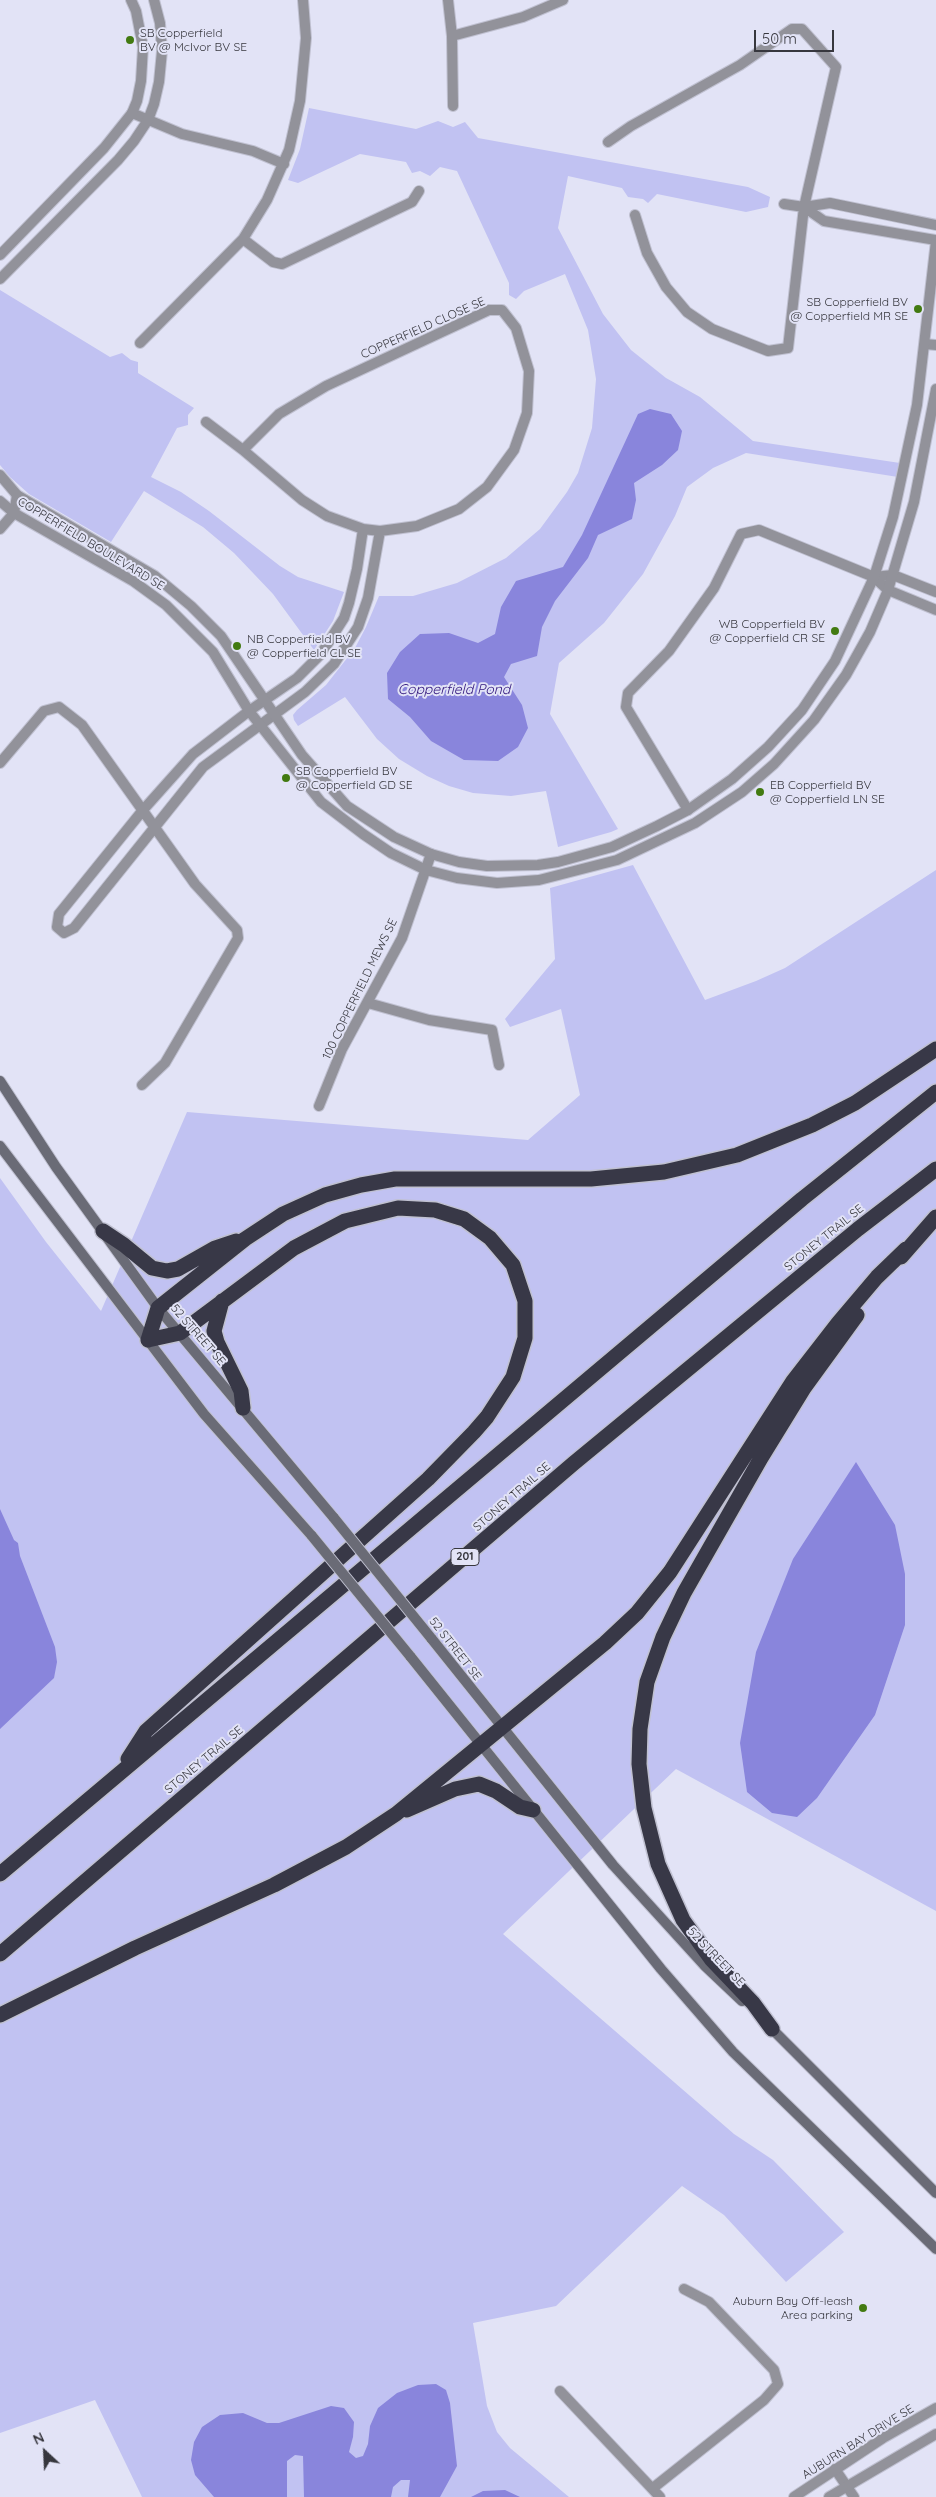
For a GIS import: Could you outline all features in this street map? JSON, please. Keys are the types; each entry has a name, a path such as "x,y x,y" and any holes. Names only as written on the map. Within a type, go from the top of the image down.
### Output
{"highway":[{"path":"119,1773 146,1731 428,1479 474,1432 487,1417 513,1377 525,1338 525,1301 513,1265 490,1238 464,1219 435,1210 398,1208 345,1222 294,1248 180,1333 148,1340 158,1308 245,1239 283,1214 325,1195 360,1185 395,1179 591,1179 664,1172 737,1155 812,1125 855,1103 936,1049"},
{"path":"0,1874 795,1205 936,1092"},
{"name":"STONEY TRAIL SE","path":"0,1954 574,1463 850,1236 936,1169"},
{"path":"0,2015 135,1948 274,1885 346,1847 396,1814 605,1643 637,1613 670,1572 793,1381 838,1323 877,1277 936,1217"},
{"path":"103,1231 152,1268 167,1271 178,1269 215,1248 245,1239"},
{"path":"772,2029 753,2003 711,1959 683,1920 658,1864 644,1808 639,1764 640,1729 647,1682 663,1637 684,1593 761,1458 804,1388 906,1249"},
{"path":"222,1301 214,1330 216,1342 241,1391 244,1408"},
{"path":"396,1814 432,1800 455,1788 479,1784 496,1791 520,1807 533,1810"}],"main road":[{"name":"52 STREET SE","path":"0,1081 56,1167 158,1308 244,1408 334,1518 613,1865 704,1965 772,2029 936,2193"},
{"path":"0,1146 204,1414 312,1536 661,1969 733,2052 936,2249"}],"street":[{"path":"0,255 104,148 132,113 138,101 142,80 143,47 138,18 131,0"},
{"path":"0,279 118,160 148,120 159,82 162,51 160,23 154,0"},
{"path":"140,342 243,239 267,200 284,164 300,101 306,38 303,0"},
{"path":"448,0 452,36 453,106"},
{"path":"452,36 523,17 564,0"},
{"path":"608,142 631,126 740,65 792,29 802,28 836,67 804,207 788,348 768,351 712,329 687,312 666,287 656,270 647,253 635,216"},
{"path":"132,113 182,134 253,151 284,164"},
{"path":"243,239 273,262 282,264 412,202 419,191"},
{"path":"784,204 804,207 830,203 936,225"},
{"path":"804,207 824,221 936,241"},
{"name":"COPPERFIELD BOULEVARD SE","path":"0,475 17,494 149,573 191,606 222,636 302,755 347,806 394,838 431,854 459,862 487,866 538,865 558,862 612,847 688,810 732,779 768,747 802,710 835,661 874,577 900,485 917,406 936,241"},
{"name":"COPPERFIELD CLOSE SE","path":"489,310 502,310 516,328 529,372 527,413 514,450 487,487 459,509 417,526 380,531 363,529 327,516 302,500 243,450 279,414 326,386 489,310"},
{"path":"925,344 936,345"},
{"name":"COPPERFIELD BOULEVARD SE","path":"0,501 14,513 141,587 166,605 213,652 259,725 321,802 391,853 426,870 457,878 496,883 539,880 617,860 695,823 742,792 774,764 814,720 846,675 870,632 888,590 914,502 936,389"},
{"path":"206,422 243,450"},
{"path":"0,501 17,494"},
{"path":"0,529 14,513 17,494"},
{"path":"363,529 358,569 344,618 321,654 297,678 249,711 193,754 143,810 59,914 57,927 64,933 74,928 203,767 305,692 334,664 358,627 368,598 380,531"},
{"path":"688,810 626,707 628,692 670,650 714,588 741,534 758,530 874,577 888,590 936,610"},
{"path":"141,587 149,573"},
{"path":"874,577 893,575 936,592"},
{"path":"0,763 44,711 59,707 82,725 195,884 238,930 238,938 165,1063 142,1085"},
{"path":"802,710 814,720"},
{"name":"100 COPPERFIELD MEWS SE","path":"319,1106 342,1049 402,938 431,854"},
{"path":"368,1003 429,1020 492,1030 499,1065"},
{"path":"653,2488 764,2400 778,2384 774,2370 709,2302 684,2289"},
{"path":"560,2391 660,2497"},
{"name":"AUBURN BAY DRIVE SE","path":"794,2497 835,2469 936,2408"},
{"path":"829,2497 936,2434"},
{"path":"835,2469 854,2497"}],"shaded area":[{"path":"309,108 416,129 438,121 453,127 465,122 478,138 748,187 770,197 768,207 746,212 657,194 648,203 643,199 628,197 622,188 568,176 558,228 603,314 631,350 666,378 700,397 753,441 900,463 898,477 746,453 713,468 687,487 675,516 643,574 604,623 559,663 550,714 618,829 611,832 558,847 546,791 511,796 473,793 449,786 427,776 399,759 377,739 345,697 298,726 294,720 293,715 297,710 326,685 355,648 379,596 413,596 457,583 506,558 540,529 567,492 578,473 592,428 596,379 588,330 565,274 524,291 516,299 509,295 509,283 457,171 440,167 430,176 420,171 412,173 406,162 360,154 298,183 288,180 300,149"},
{"path":"0,290 110,357 122,353 131,360 138,362 138,373 194,408 188,415 188,425 177,428 151,477 181,492 209,511 280,566 298,577 344,592 333,621 314,650 273,594 234,553 203,527 144,491 111,542 29,494 10,477 0,465"},
{"path":"633,865 705,1000 785,968 936,870 936,1911 676,1769 503,1934 734,2134 773,2160 844,2232 786,2282 724,2215 682,2186 556,2306 473,2323 487,2406 497,2432 510,2448 569,2497 142,2497 95,2400 0,2433 0,1178 46,1242 101,1311 187,1112 528,1140 580,1095 561,1009 510,1027 505,1019 555,959 550,888"}],"water":[{"name":"Copperfield Pond","path":"650,409 671,414 682,431 678,450 662,465 634,483 636,500 632,519 598,535 588,558 555,601 542,627 537,656 511,664 504,677 522,705 528,728 518,747 498,761 464,760 431,741 410,717 388,699 387,673 400,652 420,634 449,633 478,643 495,634 501,607 516,581 563,567 582,535 638,414"},
{"path":"856,1462 895,1525 905,1574 905,1625 875,1715 817,1798 797,1817 772,1813 747,1792 740,1743 756,1652 793,1559"},
{"path":"0,1509 14,1540 18,1543 20,1556 55,1647 57,1662 54,1678 0,1729"},
{"path":"436,2384 446,2390 450,2403 457,2466 440,2497 408,2497 410,2480 401,2480 393,2487 391,2497 304,2497 303,2456 295,2455 287,2461 287,2497 214,2497 195,2475 191,2460 194,2442 202,2427 220,2415 243,2413 267,2423 279,2423 331,2406 344,2408 354,2422 349,2452 356,2458 363,2456 368,2444 370,2426 378,2408 397,2393 418,2385"},
{"path":"505,2490 520,2497 471,2497 483,2491"}],"place":[{"name":"SB Copperfield BV @ McIvor BV SE","path":"130,40"},
{"name":"SB Copperfield BV @ Copperfield MR SE","path":"918,309"},
{"name":"WB Copperfield BV @ Copperfield CR SE","path":"835,631"},
{"name":"NB Copperfield BV @ Copperfield CL SE","path":"237,646"},
{"name":"SB Copperfield BV @ Copperfield GD SE","path":"286,778"},
{"name":"EB Copperfield BV @ Copperfield LN SE","path":"760,792"},
{"name":"Auburn Bay Off-leash Area parking","path":"863,2308"}]}
